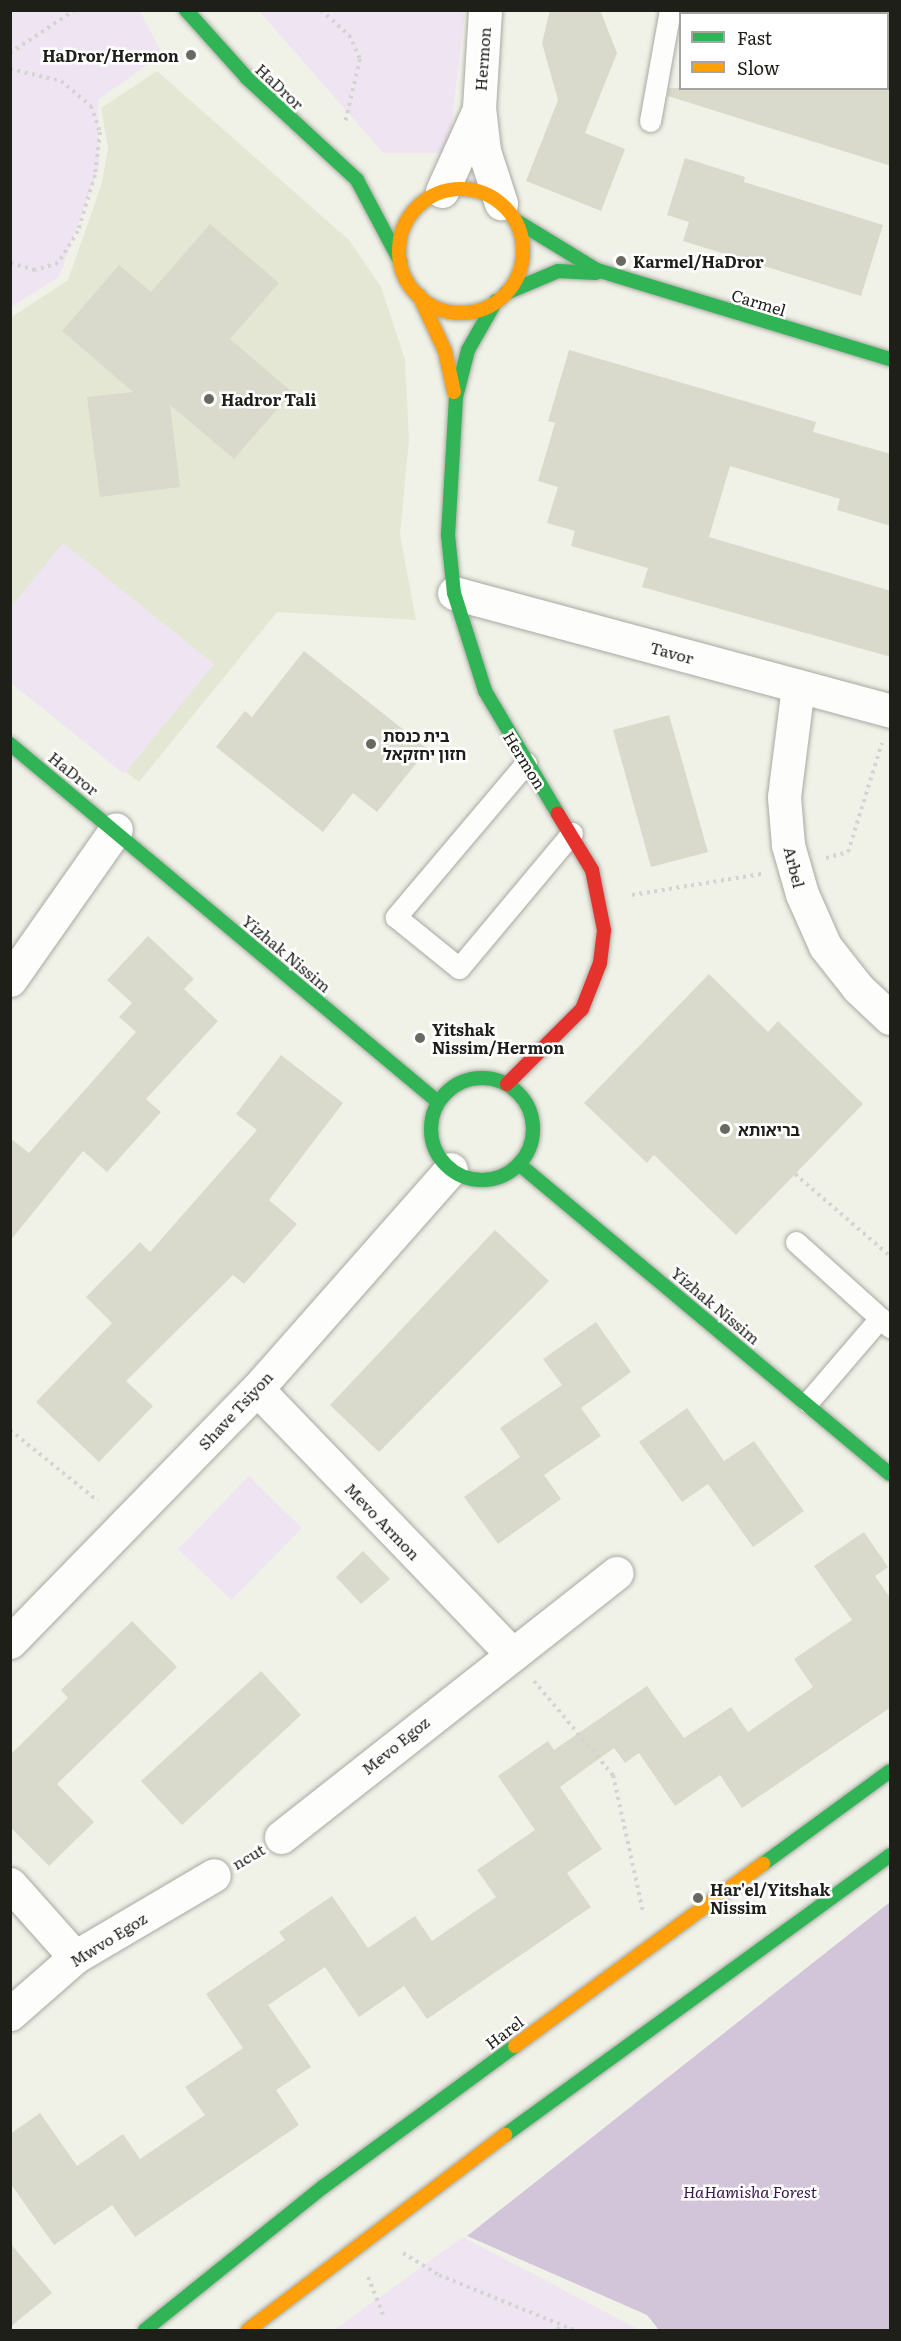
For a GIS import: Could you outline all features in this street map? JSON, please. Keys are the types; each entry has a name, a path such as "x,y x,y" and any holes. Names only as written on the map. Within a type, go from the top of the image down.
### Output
{"street":[{"name":"HaDror","path":"186,10 247,78 357,180 400,261"},
{"name":"Hermon","path":"485,10 479,107 484,151 508,212"},
{"name":"Hermon","path":"436,195 470,136 479,107"},
{"name":"HaDror","path":"357,180 376,186"},
{"path":"407,196 481,192 508,212 523,250 520,271 501,297 468,312 450,312 418,295 400,261 405,222 436,195"},
{"name":"Carmel","path":"508,212 567,255 618,277 891,359"},
{"name":"Carmel","path":"501,297 558,271 618,277"},
{"name":"Hermon","path":"418,295 445,351 456,397"},
{"name":"Hermon","path":"501,297 468,350 456,397 448,535 454,593 485,692 526,763 572,833 592,870 600,900 604,930 600,963 592,993 573,1022 507,1084"},
{"name":"Tavor","path":"454,593 891,711"},
{"name":"Arbel","path":"798,686 784,797 788,845 801,894 825,946 858,988 891,1018"},
{"name":"HaDror","path":"10,744 116,829"},
{"path":"10,980 116,829"},
{"name":"Yizhak Nissim","path":"116,829 438,1102"},
{"path":"469,1079 507,1084 528,1106 533,1121 533,1136 519,1164 487,1180 451,1169 433,1146 431,1131 438,1102 469,1079"},
{"name":"Yizhak Nissim","path":"519,1164 808,1402 891,1474"},
{"name":"Shave Tsiyon","path":"10,1642 257,1389 451,1169"},
{"name":"Mevo Armon","path":"257,1389 510,1652"},
{"name":"Mevo Egoz","path":"281,1837 510,1652 616,1573"},
{"name":"Harel","path":"145,2331 323,2187 651,1944 891,1771"},
{"path":"248,2331 371,2233 891,1855"},
{"name":"Mwvo Egoz","path":"10,2014 75,1957 214,1875"},
{"path":"10,1884 75,1957"}],"lane":[{"path":"650,121 670,10"},
{"path":"526,763 396,917 459,968 572,833"},
{"path":"796,1242 886,1323 808,1402"}],"path":[{"path":"10,53 75,10"},
{"path":"321,10 349,35 360,60 357,83 333,158"},
{"path":"10,69 61,81 91,106 100,132 94,175 78,231 58,262 35,270 10,263"},
{"path":"795,1174 891,1256"},
{"path":"10,1430 126,1524"},
{"path":"510,1652 613,1775 651,1944"},
{"path":"371,2233 439,2275 574,2331"},
{"path":"558,2331 559,2323"}],"shaded area":[{"path":"11,10 140,11 162,54 98,100 99,167 59,277 11,307"},
{"path":"259,11 465,11 448,153 383,153"},
{"name":"Hadror Tali","path":"157,71 349,240 381,287 405,360 409,439 400,535 416,620 277,612 139,782 11,683 10,318 68,280 102,183 108,148 101,108"},
{"path":"63,543 214,664 124,774 11,683 11,607"},
{"path":"249,1476 302,1528 231,1600 178,1549"},
{"path":"463,2237 636,2328 639,2330 334,2330"}],"green space":[{"name":"HaHamisha Forest","path":"890,1902 890,2330 659,2330 647,2315 467,2236"}],"building":[{"path":"550,10 600,10 617,53 585,133 625,149 601,211 526,181 558,100 542,43"},
{"path":"669,88 679,88 679,90 889,90 891,88 891,166 668,96"},
{"path":"685,158 745,177 744,182 883,225 861,296 683,241 689,222 667,215"},
{"name":"Hadror Tali","path":"210,224 279,283 230,339 292,392 234,459 170,405 180,487 100,497 87,397 133,392 62,331 119,265 151,292"},
{"path":"569,350 816,422 813,432 891,454 891,526 837,510 840,499 730,466 709,537 891,591 891,657 642,587 648,568 571,546 575,531 547,523 558,487 538,481 555,423 548,421"},
{"name":"בית כנסת חזון יחזקאל","path":"304,651 428,749 377,812 353,793 323,832 216,747 245,711 252,717"},
{"path":"669,715 708,852 651,867 613,730"},
{"path":"148,936 194,979 184,989 218,1021 146,1099 161,1112 107,1172 83,1151 10,1241 10,1138 29,1153 136,1032 119,1017 132,1003 107,980"},
{"name":"בריאותא","path":"709,974 768,1032 778,1021 863,1104 736,1235 654,1155 647,1163 584,1103"},
{"path":"281,1055 343,1103 269,1200 297,1224 244,1284 233,1275 126,1381 153,1406 99,1462 36,1402 112,1323 86,1297 140,1242 150,1252 257,1130 236,1114"},
{"path":"495,1230 549,1281 379,1452 330,1405"},
{"path":"596,1322 631,1372 581,1408 601,1436 544,1475 561,1499 498,1544 464,1497 520,1457 500,1428 562,1385 543,1359"},
{"path":"687,1408 724,1461 754,1441 804,1511 753,1547 708,1484 682,1502 639,1442"},
{"path":"864,1532 888,1567 875,1576 891,1599 891,1707 742,1808 720,1775 675,1806 639,1753 625,1763 614,1748 560,1787 602,1849 567,1873 591,1907 427,2019 404,1986 359,2017 325,1967 268,2005 311,2067 276,2090 299,2125 135,2237 112,2205 54,2245 10,2183 10,2134 40,2113 77,2166 123,2134 140,2159 205,2115 185,2087 243,2048 206,1994 285,1940 279,1932 332,1896 368,1948 415,1916 432,1941 496,1897 477,1870 535,1830 498,1776 548,1741 554,1750 647,1686 684,1738 731,1707 748,1732 813,1687 794,1659 852,1620 814,1566"},
{"path":"363,1551 390,1579 361,1604 336,1577"},
{"path":"132,1621 177,1667 57,1784 94,1822 49,1866 10,1827 10,1755 68,1698 61,1690"},
{"path":"261,1671 301,1715 182,1825 141,1781"},
{"path":"10,2243 52,2293 10,2327"}],"traffic: fast":[{"path":"186,10 247,78 357,180 400,261"},
{"path":"515,220 597,270 890,359"},
{"path":"506,293 558,271 596,273"},
{"path":"496,301 468,350 456,397 448,535 454,593 485,691 558,814"},
{"path":"10,744 438,1102"},
{"path":"482,1078 502,1082 518,1093 529,1109 533,1129 529,1149 518,1165 502,1176 482,1180 462,1176 446,1165 435,1149 431,1129 435,1109 446,1093 462,1082 482,1078"},
{"path":"519,1164 890,1474"},
{"path":"763,1864 890,1771"},
{"path":"505,2135 890,1855"},
{"path":"145,2330 323,2187 515,2046"}],"traffic: slow":[{"path":"461,189 485,194 505,207 518,227 523,251 518,275 505,295 485,308 461,313 437,308 417,295 404,275 399,251 404,227 417,207 437,194 461,189"},
{"path":"419,295 445,351 454,392"},
{"path":"515,2046 763,1864"},
{"path":"248,2330 505,2135"}],"traffic: jam":[{"path":"507,1084 582,1009 600,963 604,930 592,870 558,814"}],"place":[{"name":"HaDror/Hermon","path":"191,55"},
{"name":"Karmel/HaDror","path":"621,261"},
{"name":"Hadror Tali","path":"209,399"},
{"name":"בית כנסת חזון יחזקאל","path":"371,744"},
{"name":"Yitshak Nissim/Hermon","path":"420,1038"},
{"name":"בריאותא","path":"725,1129"},
{"name":"Har'el/Yitshak Nissim","path":"698,1898"}]}
